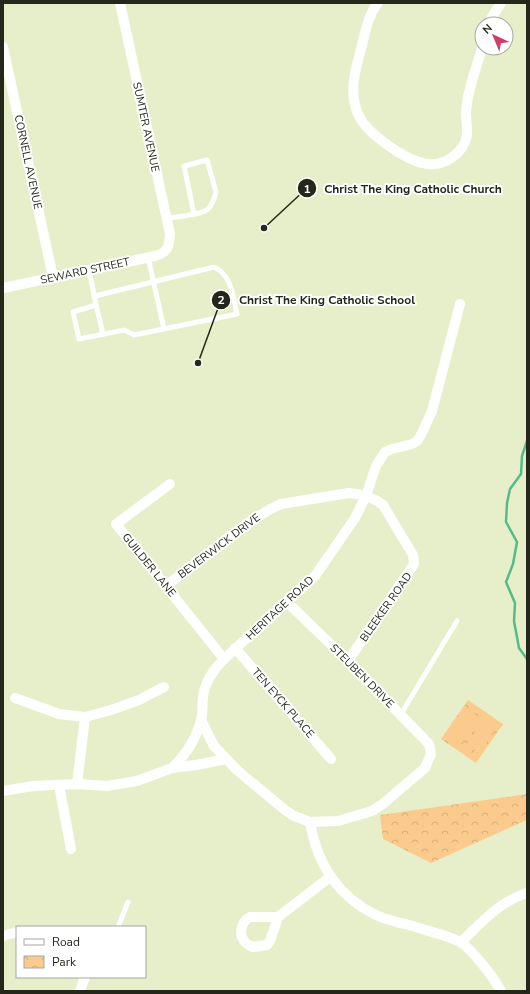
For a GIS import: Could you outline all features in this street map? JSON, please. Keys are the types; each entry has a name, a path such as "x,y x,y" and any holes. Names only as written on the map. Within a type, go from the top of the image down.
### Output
{"street":[{"name":"SUMTER AVENUE","path":"120,3 167,218 170,234 167,250"},
{"path":"378,3 369,19 355,70 353,94 361,120 366,127 399,152 419,162 436,165 447,161 458,153 465,144 467,137 468,128 466,114 468,101 480,56"},
{"path":"493,16 501,3"},
{"name":"CORNELL AVENUE","path":"3,47 53,277"},
{"name":"SEWARD STREET","path":"3,288 148,258 162,254 167,250"},
{"name":"HERITAGE ROAD","path":"172,768 192,745 201,720 204,694 210,676 235,648 315,576 355,518 366,496 380,459 385,452 412,444 417,441 427,424 432,411 460,304"},
{"name":"GUILDER LANE","path":"170,484 116,524 224,659"},
{"name":"BEVERWICK DRIVE","path":"166,586 246,524 282,504 349,493 366,496"},
{"name":"BLEEKER ROAD","path":"348,661 412,570 414,564 413,555 383,505 375,499 366,496"},
{"name":"STEUBEN DRIVE","path":"287,602 401,714 429,744 431,754 425,768 384,803 372,811 338,821 310,822"},
{"name":"TEN EYCK PLACE","path":"235,648 331,759"},
{"path":"15,698 59,714 85,717 139,700 164,687"},
{"path":"77,784 85,717"},
{"path":"201,720 214,746 238,771 285,810 294,816 310,822 316,848 330,877 347,897 376,915 461,942 480,962 501,991"},
{"name":"HERITAGE ROAD","path":"3,791 32,786 77,784 106,786 137,781 172,768 226,759"},
{"path":"59,785 71,849"},
{"path":"278,917 330,877"},
{"path":"461,942 499,907 527,893"},
{"path":"3,936 16,932"},
{"path":"80,991 85,978"}],"lane":[{"path":"167,218 194,214 205,211 215,197 216,192 207,160 184,166 194,214"},
{"path":"148,258 164,329"},
{"path":"94,296 214,267 222,270 229,282 237,314 134,335 124,330 79,339 73,312 96,304"},
{"path":"89,270 103,334"},
{"path":"401,714 457,620"},
{"path":"118,926 128,902"}],"green space":[{"path":"468,700 503,724 476,763 441,739"},
{"path":"467,709 479,717 462,743 450,735"},
{"path":"484,719 496,728 479,753 466,745"},
{"path":"527,794 527,820 431,863 383,839 380,815"}],"waterway":[{"path":"527,441 522,456 521,474 510,489 507,503 506,522 517,542 513,564 506,582 515,603 514,621 519,648 527,659"}],"place":[{"name":"Christ The King Catholic Church","path":"264,228"},
{"name":"Christ The King Catholic School","path":"198,363"}]}
